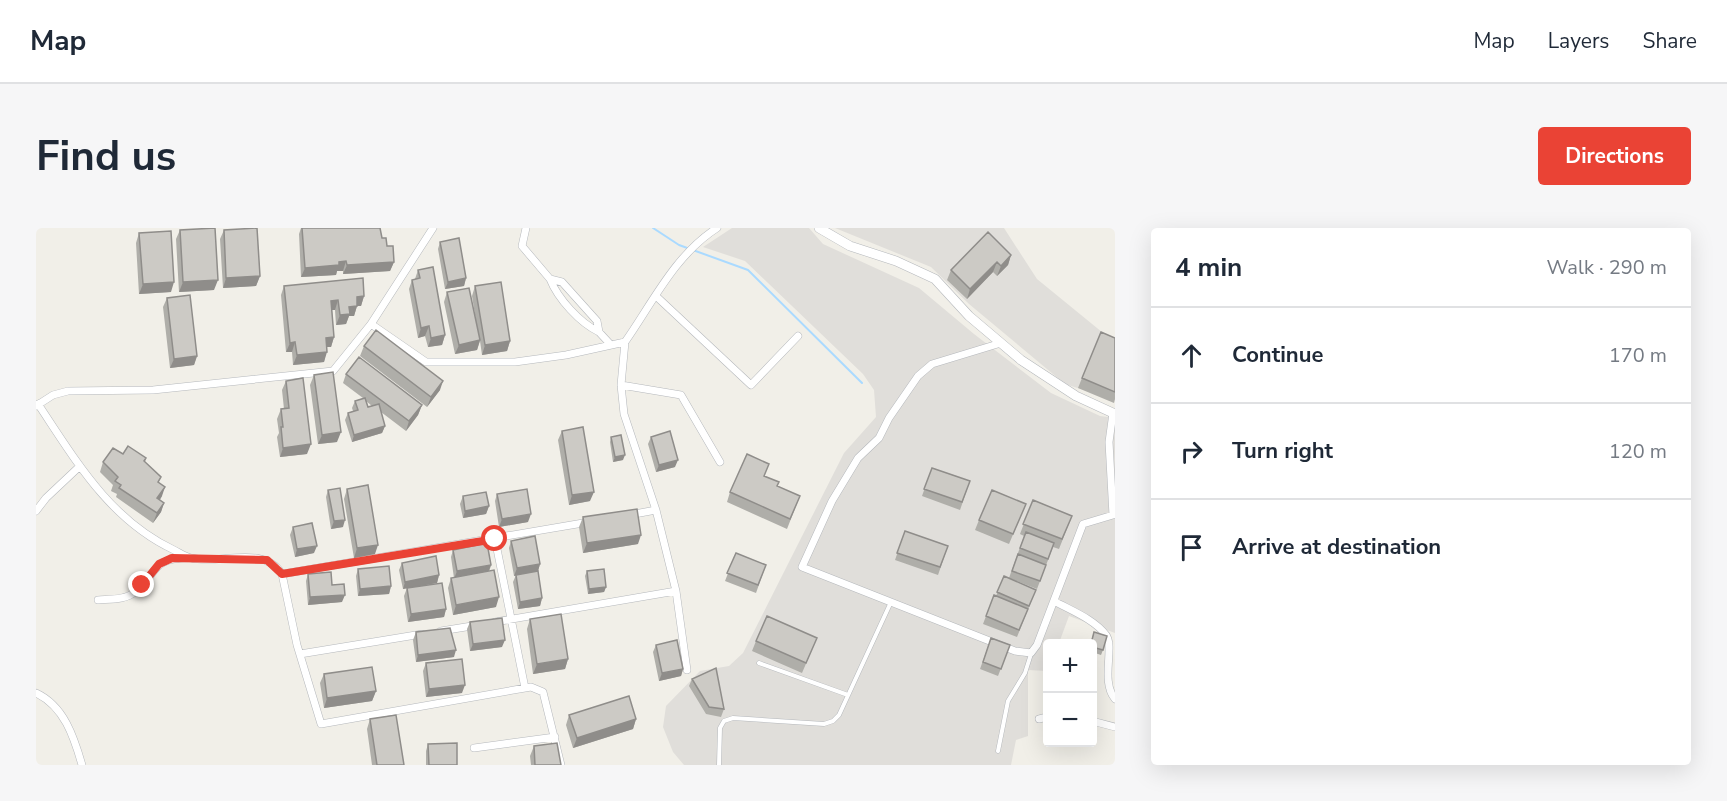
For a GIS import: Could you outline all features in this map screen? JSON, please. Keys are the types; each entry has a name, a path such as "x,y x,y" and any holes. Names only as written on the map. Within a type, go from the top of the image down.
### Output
{"street":[{"path":"191,558 153,540 127,520 96,490 37,405 53,395 68,391 153,390 333,371 371,324 433,228"},
{"path":"526,228 522,246 550,279 562,282 597,321 599,332 611,345"},
{"path":"687,670 676,591 656,510 624,414 621,385 625,342 657,297 678,261 715,228"},
{"path":"819,228 850,246 896,261 935,279 969,316 1020,360 1076,396 1114,414 1109,442 1113,515 1083,524 1037,645 1031,653 1015,651 802,567 832,501 858,458 879,438 918,376 932,364 1001,344"},
{"path":"657,297 751,385 798,336"},
{"path":"371,324 426,362 514,362 566,355 625,342"},
{"path":"621,385 681,395 720,462"},
{"path":"36,511 46,498 80,466"},
{"path":"622,516 656,510"},
{"path":"282,574 599,520"},
{"path":"495,539 525,688"},
{"path":"98,600 119,599 134,593 159,564 172,558 267,560 282,574 300,654 321,724 531,687 543,692 561,765"},
{"path":"300,654 676,591"},
{"path":"1054,601 1106,634 1109,645 1109,688 1115,699"},
{"path":"36,693 52,700 67,724 82,765"},
{"path":"1039,719 1043,718"},
{"path":"1097,723 1115,728"},
{"path":"474,748 555,737"}],"lane":[{"path":"719,765 720,728 724,721 733,718 824,724 833,722 839,715 892,601"},
{"path":"998,751 1008,701 1025,673 1031,653"},
{"path":"759,663 848,695"}],"shaded area":[{"path":"732,228 809,228 823,244 919,288 1051,393 1100,416 1115,418 1115,633 1069,616 1060,639 1043,639 1043,671 1028,670 1028,736 1016,740 1011,765 684,765 673,752 663,727 666,706 700,671 729,666 743,653 844,453 876,417 874,390 863,374 745,261 703,247"},
{"path":"835,228 1004,228 1037,279 1108,337 1115,339 1115,400 1065,384 969,304 931,267"}],"building":[{"path":"215,228 218,280 183,282 180,230"},
{"path":"257,228 260,276 226,278 224,230"},
{"path":"302,228 380,228 382,238 386,238 387,246 393,246 394,262 347,265 346,261 339,262 339,265 305,268"},
{"path":"171,231 174,282 143,284 139,233"},
{"path":"988,232 1011,255 1001,266 997,262 970,289 951,270"},
{"path":"459,238 466,278 448,282 440,242"},
{"path":"433,267 445,335 431,338 429,326 421,328 412,280 420,278 418,270"},
{"path":"363,278 364,296 357,297 357,306 349,307 350,314 340,315 338,300 331,301 334,337 326,338 327,352 297,355 295,342 290,343 284,286"},
{"path":"501,282 510,341 485,345 475,286"},
{"path":"469,288 480,340 459,345 447,292"},
{"path":"190,295 197,356 174,359 167,298"},
{"path":"376,330 443,381 431,397 364,346"},
{"path":"1101,332 1115,338 1115,392 1082,378"},
{"path":"359,357 422,405 409,421 346,374"},
{"path":"333,372 341,432 322,435 314,375"},
{"path":"303,378 311,444 283,448 281,409 289,408 286,381"},
{"path":"365,398 368,407 379,404 385,426 354,435 348,413 358,410 355,401"},
{"path":"583,427 594,492 572,495 562,431"},
{"path":"670,431 678,460 659,465 651,437"},
{"path":"621,435 625,455 615,457 611,437"},
{"path":"128,446 146,458 144,461 161,477 158,482 165,487 157,498 164,503 157,513 119,488 121,485 115,481 118,477 103,462 113,448 123,454"},
{"path":"747,454 769,464 764,476 779,482 777,486 800,496 790,519 730,492"},
{"path":"932,468 970,481 962,502 924,489"},
{"path":"368,485 378,545 357,548 347,489"},
{"path":"340,488 345,520 334,521 328,490"},
{"path":"527,489 531,514 502,519 497,494"},
{"path":"992,490 1026,504 1013,534 979,520"},
{"path":"486,492 489,506 465,511 463,496"},
{"path":"1033,500 1072,516 1062,539 1023,524"},
{"path":"637,509 641,535 587,543 583,517"},
{"path":"312,523 317,546 297,549 293,527"},
{"path":"905,531 948,546 940,567 897,553"},
{"path":"1026,532 1054,543 1048,559 1020,548"},
{"path":"535,536 540,564 517,568 511,541"},
{"path":"487,543 491,565 457,571 453,550"},
{"path":"736,553 766,565 758,585 727,573"},
{"path":"1018,554 1046,565 1040,581 1012,571"},
{"path":"436,556 439,575 405,582 402,563"},
{"path":"389,566 391,586 360,589 358,569"},
{"path":"604,569 606,587 589,589 587,571"},
{"path":"494,570 499,597 456,605 451,578"},
{"path":"538,571 542,598 520,602 516,575"},
{"path":"331,572 332,585 344,584 345,595 310,597 308,574"},
{"path":"1004,576 1036,590 1029,606 997,592"},
{"path":"442,583 446,609 411,614 407,588"},
{"path":"994,595 1028,609 1019,630 986,616"},
{"path":"561,614 568,659 537,664 530,619"},
{"path":"767,616 817,638 806,663 756,641"},
{"path":"502,618 505,640 473,644 470,622"},
{"path":"450,628 456,650 418,655 416,632"},
{"path":"1094,632 1107,636 1103,650 1097,648 1097,639 1092,639"},
{"path":"991,638 1010,645 1001,669 983,662"},
{"path":"677,640 683,669 662,673 656,645"},
{"path":"462,659 465,685 429,689 426,663"},
{"path":"372,667 376,691 327,698 324,674"},
{"path":"716,668 724,709 709,707 692,679"},
{"path":"629,696 636,719 577,738 569,715"},
{"path":"396,715 404,765 377,765 370,719"},
{"path":"457,743 457,765 429,765 428,744"},
{"path":"557,743 561,765 535,765 534,746"}],"waterway":[{"path":"653,228 679,245 748,270 862,383"}],"route":[{"path":"142,585 159,564 172,558 255,558 267,560 278,567 282,574 495,539"}]}
